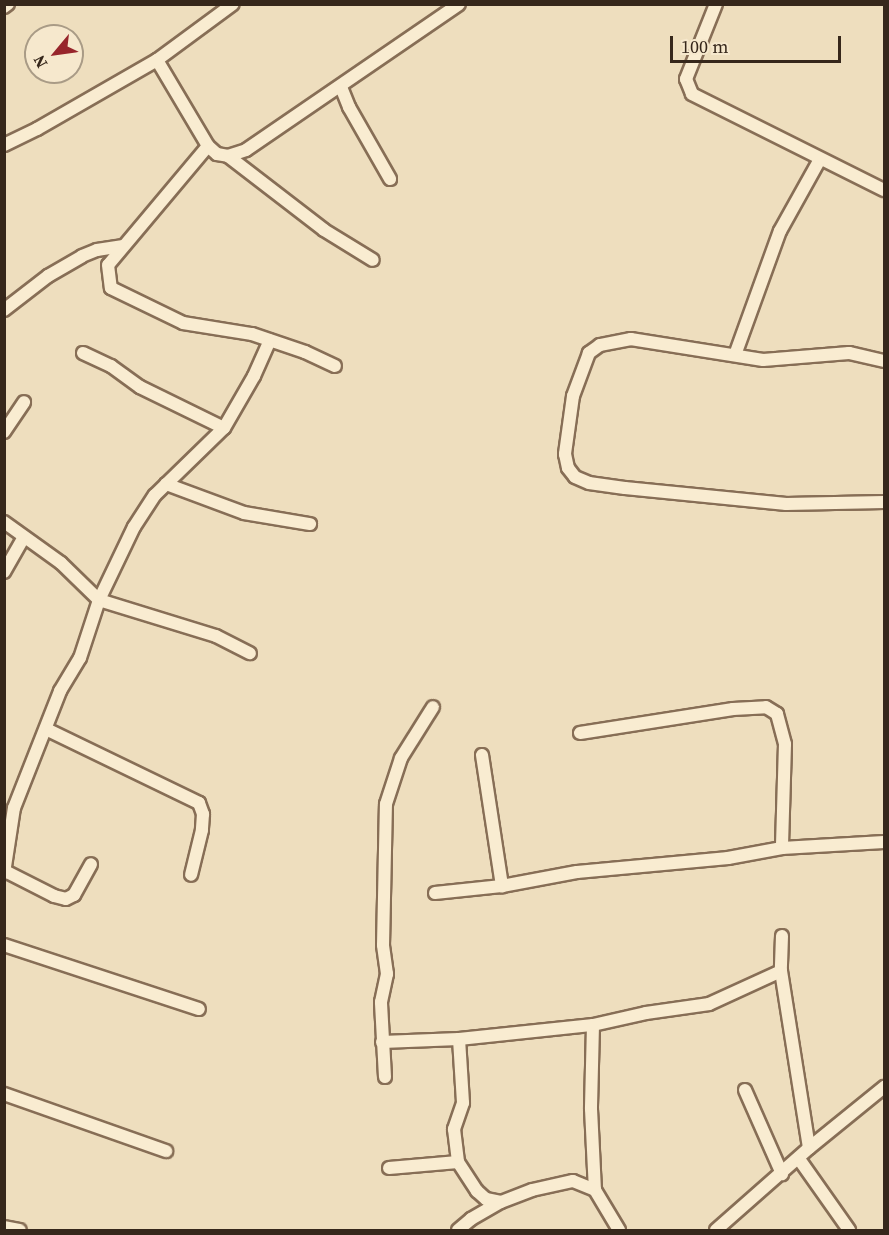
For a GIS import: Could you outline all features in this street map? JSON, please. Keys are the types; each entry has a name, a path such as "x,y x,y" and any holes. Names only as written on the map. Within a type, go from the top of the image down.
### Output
{"street":[{"path":"4,145 37,129 157,60 233,4"},
{"path":"228,156 246,150 459,4"},
{"path":"716,4 686,80 692,94 885,190"},
{"path":"157,60 208,146 217,154 228,156 324,230 373,260"},
{"path":"341,87 349,107 390,179"},
{"path":"108,265 208,146"},
{"path":"735,355 780,231 820,159"},
{"path":"4,310 48,276 97,250 122,246"},
{"path":"97,250 108,265 111,288 163,314 183,323 252,334 305,352 334,366"},
{"path":"885,360 849,353 763,360 631,339 600,345 589,353 573,396 565,454 568,468 575,477 589,483 786,504 885,502"},
{"path":"91,864 74,896 66,898 54,896 5,872 14,808 60,691 80,658 99,600 134,527 166,484 224,428 254,376 270,340"},
{"path":"83,353 111,366 140,387 224,428"},
{"path":"4,432 24,402"},
{"path":"166,484 244,513 310,524"},
{"path":"4,522 61,563 99,600 216,636 250,653"},
{"path":"4,572 24,537"},
{"path":"385,1077 381,1002 387,974 383,945 386,804 401,758 433,707"},
{"path":"580,733 733,709 766,707 777,714 786,744 782,848"},
{"path":"46,729 200,803 203,814 202,831 191,875"},
{"path":"482,755 502,886"},
{"path":"435,893 502,886 577,872 728,858 782,848 885,842"},
{"path":"782,936 781,971 809,1148"},
{"path":"4,945 199,1009"},
{"path":"382,1042 459,1039 593,1025 646,1013 709,1004 781,971"},
{"path":"593,1025 591,1109 595,1190 619,1230"},
{"path":"459,1039 463,1103 454,1130 458,1162 470,1183 486,1199 501,1202"},
{"path":"716,1230 809,1148 885,1087"},
{"path":"745,1090 782,1173"},
{"path":"4,1094 166,1151"},
{"path":"799,1159 849,1230"},
{"path":"389,1168 458,1162"},
{"path":"458,1230 471,1219 501,1202 532,1190 573,1181 595,1190"},
{"path":"4,1227 20,1230"}]}
